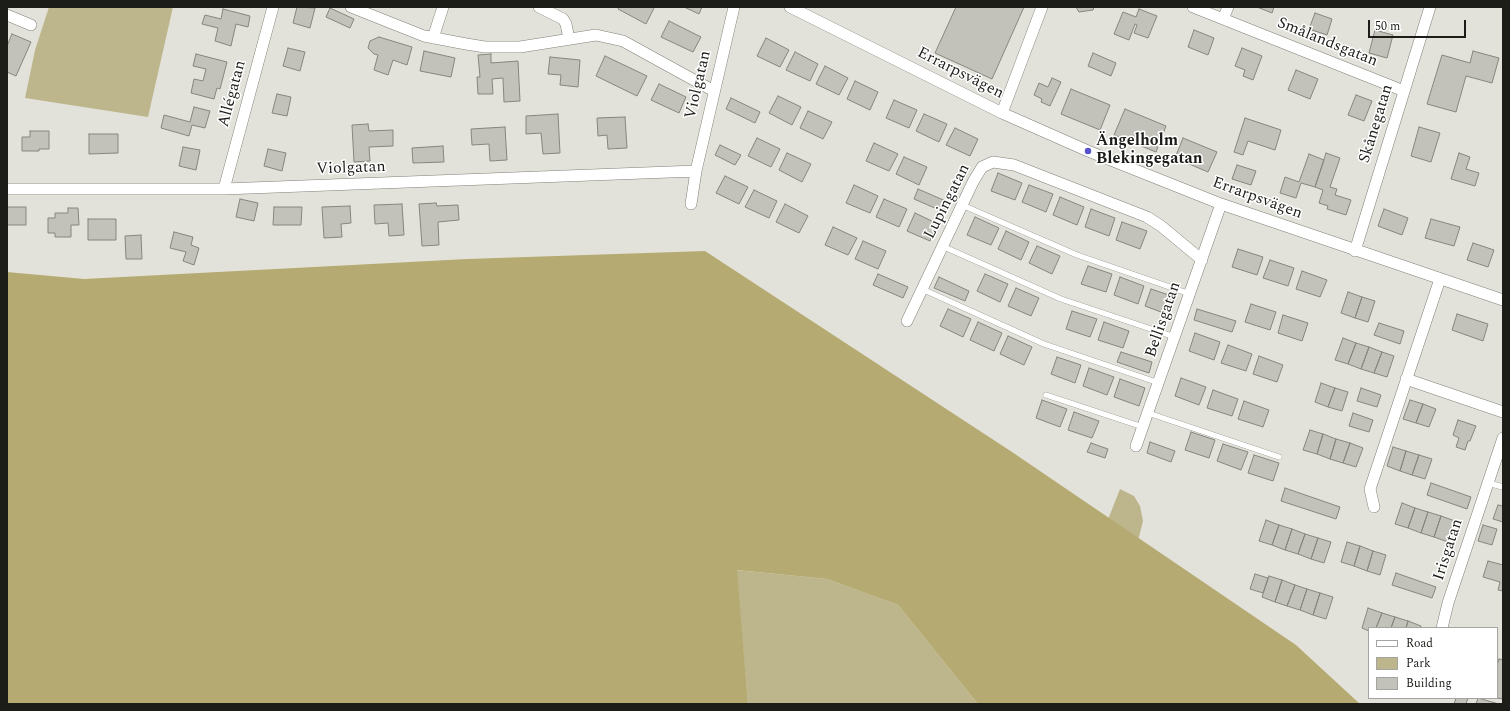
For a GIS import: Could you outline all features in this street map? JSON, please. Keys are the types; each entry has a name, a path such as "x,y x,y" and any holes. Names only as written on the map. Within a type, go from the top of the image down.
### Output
{"street":[{"name":"Allégatan","path":"224,189 273,7"},
{"path":"351,7 402,28 433,38 466,44 504,47 538,45 596,35 623,41 714,92"},
{"path":"433,38 443,7"},
{"path":"539,7 562,19 566,24 570,39"},
{"name":"Violgatan","path":"691,204 696,171 734,7"},
{"name":"Errarpsvägen","path":"790,7 1002,113 1088,151 1221,204 1355,251 1503,300"},
{"path":"1002,113 1042,7"},
{"name":"Smålandsgatan","path":"1193,7 1404,91"},
{"path":"1223,19 1228,7"},
{"name":"Skånegatan","path":"1355,251 1430,7"},
{"path":"7,15 31,25"},
{"name":"Lupingatan","path":"907,321 962,204 982,167 992,162 1005,162 1147,217 1161,226 1202,260"},
{"name":"Violgatan","path":"7,189 224,189 696,171"},
{"name":"Bellisgatan","path":"1136,446 1221,204"},
{"path":"1374,507 1370,489 1440,279"},
{"path":"1406,379 1503,412"},
{"name":"Irisgatan","path":"1442,627 1448,603 1503,438"}],"lane":[{"path":"962,204 1077,255 1190,294"},
{"path":"942,246 1061,299 1175,337"},
{"path":"922,289 1044,344 1159,383"},
{"path":"1046,395 1143,427"},
{"path":"1148,412 1279,457"},
{"path":"1488,482 1503,487"}],"green space":[{"path":"49,7 173,7 148,117 25,98 35,50"},
{"path":"1120,489 1134,496 1140,506 1143,521 1138,541 1107,522"},
{"path":"736,570 827,579 898,605 978,704 748,704"}],"shaded area":[{"path":"705,251 1012,452 1296,645 1360,704 978,704 898,605 827,579 737,570 748,704 7,704 7,272 84,279 467,259"}],"building":[{"path":"297,7 315,8 310,28 293,23"},
{"path":"619,7 654,8 646,24 618,9"},
{"path":"684,7 702,7 699,14"},
{"path":"956,7 1024,7 992,79 935,53"},
{"path":"1076,7 1094,7 1093,10 1079,12"},
{"path":"1257,7 1274,7 1272,13"},
{"path":"330,8 354,19 350,28 326,17"},
{"path":"223,9 250,16 248,27 236,24 231,46 215,41 218,28 202,24 205,15 221,19"},
{"path":"1139,9 1157,16 1148,38 1134,33 1137,25 1135,24 1129,40 1114,34 1123,12 1136,17"},
{"path":"1315,13 1332,19 1327,35 1309,29"},
{"path":"669,21 701,37 693,52 661,37"},
{"path":"1194,30 1214,38 1208,55 1188,47"},
{"path":"1375,30 1393,35 1387,58 1369,53"},
{"path":"12,34 31,42 16,76 7,72 7,46"},
{"path":"379,37 412,47 407,65 393,60 388,75 374,70 378,55 374,54 368,48 370,41"},
{"path":"766,38 789,50 780,67 757,56"},
{"path":"288,48 305,52 300,71 283,66"},
{"path":"1242,48 1262,56 1253,80 1243,76 1245,70 1235,66"},
{"path":"424,51 455,58 451,77 420,71"},
{"path":"1473,51 1499,58 1492,83 1466,76 1456,112 1427,104 1442,55 1470,63"},
{"path":"795,52 818,64 810,81 786,70"},
{"path":"1093,53 1116,63 1111,76 1088,66"},
{"path":"196,54 227,62 220,89 217,88 214,99 191,93 194,79 203,81 206,69 193,66"},
{"path":"491,54 491,63 518,61 520,101 504,102 503,78 492,79 493,94 478,94 477,77 480,77 478,55"},
{"path":"605,56 647,76 637,96 596,76"},
{"path":"550,57 580,60 578,87 560,85 561,75 548,74"},
{"path":"825,66 848,78 839,95 816,84"},
{"path":"1296,70 1318,79 1310,99 1288,90"},
{"path":"1052,78 1061,82 1050,106 1041,102 1042,99 1034,95 1039,83 1048,87"},
{"path":"855,81 878,92 870,110 847,99"},
{"path":"659,84 686,97 679,113 651,100"},
{"path":"1071,89 1110,105 1100,130 1061,114"},
{"path":"277,94 291,97 287,116 272,113"},
{"path":"1356,95 1372,101 1364,121 1348,115"},
{"path":"778,96 801,107 792,125 769,113"},
{"path":"731,98 760,112 755,123 726,109"},
{"path":"894,100 917,110 909,128 886,118"},
{"path":"194,107 210,111 205,128 192,125 189,136 161,128 164,115 190,122"},
{"path":"1125,109 1166,126 1156,152 1114,135"},
{"path":"808,111 832,122 823,139 800,128"},
{"path":"558,114 560,153 543,154 541,133 526,134 526,116"},
{"path":"924,114 947,124 939,142 916,131"},
{"path":"625,117 627,148 608,149 607,135 598,136 597,118"},
{"path":"1245,118 1281,130 1275,150 1248,141 1243,155 1234,152"},
{"path":"368,124 369,131 393,130 393,146 369,147 370,161 354,162 352,125"},
{"path":"505,127 507,160 490,161 489,144 472,145 471,129"},
{"path":"1419,127 1440,133 1431,162 1411,156"},
{"path":"955,128 978,139 970,156 946,145"},
{"path":"30,131 49,131 49,149 39,149 39,151 22,151 22,137 30,137"},
{"path":"89,134 118,134 118,153 89,154"},
{"path":"757,138 780,149 771,167 748,156"},
{"path":"1183,138 1217,152 1208,172 1175,158"},
{"path":"874,143 898,154 889,171 866,161"},
{"path":"720,145 741,155 735,165 715,155"},
{"path":"443,146 444,162 413,163 412,148"},
{"path":"183,147 200,150 196,170 179,166"},
{"path":"268,149 286,153 282,171 264,166"},
{"path":"787,153 811,164 802,182 779,170"},
{"path":"1326,153 1340,158 1330,187 1337,189 1335,195 1351,200 1346,215 1327,209 1328,206 1319,203 1323,190 1315,187"},
{"path":"1459,153 1470,157 1466,169 1479,173 1475,186 1451,179"},
{"path":"1309,154 1324,160 1315,187 1301,183 1296,198 1280,193 1285,177 1299,182"},
{"path":"904,157 927,167 919,185 896,174"},
{"path":"1237,165 1256,171 1251,185 1232,179"},
{"path":"998,173 1022,183 1015,200 991,191"},
{"path":"725,176 748,187 739,204 716,193"},
{"path":"854,185 878,196 870,213 846,203"},
{"path":"1029,185 1053,194 1046,212 1022,202"},
{"path":"918,189 948,202 944,212 914,199"},
{"path":"754,190 777,201 769,218 745,207"},
{"path":"1060,197 1084,207 1077,225 1053,215"},
{"path":"240,199 258,203 254,221 236,217"},
{"path":"884,199 907,209 899,227 876,217"},
{"path":"436,203 437,206 458,205 459,220 438,222 439,245 422,246 419,204"},
{"path":"402,204 404,235 389,236 388,223 375,224 374,205"},
{"path":"785,204 808,216 799,233 776,222"},
{"path":"350,206 351,223 341,224 342,237 324,238 322,207"},
{"path":"7,207 26,207 26,225 7,225"},
{"path":"274,207 302,207 301,225 273,225"},
{"path":"68,208 78,208 79,225 71,225 71,237 55,237 55,233 48,233 48,218 55,218 55,213 68,213"},
{"path":"1091,209 1115,218 1109,236 1085,227"},
{"path":"1384,209 1408,218 1402,235 1378,226"},
{"path":"915,213 938,224 930,241 907,231"},
{"path":"975,217 999,228 991,245 967,235"},
{"path":"88,219 116,219 116,240 88,240"},
{"path":"1431,219 1460,227 1454,246 1425,238"},
{"path":"1122,222 1147,231 1140,249 1116,240"},
{"path":"833,227 857,238 848,255 825,245"},
{"path":"1006,231 1029,242 1021,260 998,249"},
{"path":"174,232 193,237 191,245 199,248 194,265 183,261 186,252 170,248"},
{"path":"141,235 142,259 126,259 125,236"},
{"path":"863,241 886,251 878,269 855,259"},
{"path":"1473,243 1494,250 1488,267 1467,260"},
{"path":"1037,246 1060,256 1052,274 1029,263"},
{"path":"1238,249 1263,257 1257,275 1232,267"},
{"path":"1270,260 1294,268 1288,286 1263,278"},
{"path":"1088,266 1112,274 1106,292 1081,284"},
{"path":"1302,271 1327,280 1320,297 1296,289"},
{"path":"878,274 908,287 903,298 873,285"},
{"path":"985,274 1008,284 1000,302 977,291"},
{"path":"939,277 969,291 965,301 934,288"},
{"path":"1120,277 1144,286 1138,304 1114,295"},
{"path":"1016,288 1039,298 1031,316 1008,306"},
{"path":"1151,289 1175,297 1169,315 1145,306"},
{"path":"1348,292 1362,297 1355,318 1341,313"},
{"path":"1362,297 1375,301 1368,322 1355,318"},
{"path":"1251,304 1276,312 1270,330 1245,322"},
{"path":"948,309 971,319 963,337 940,326"},
{"path":"1197,309 1236,321 1232,332 1194,320"},
{"path":"1072,311 1097,319 1090,337 1066,329"},
{"path":"1457,314 1488,324 1483,341 1452,330"},
{"path":"1283,315 1308,323 1302,341 1278,333"},
{"path":"978,322 1002,333 994,351 970,340"},
{"path":"1104,322 1129,331 1123,348 1098,340"},
{"path":"1379,323 1404,331 1400,344 1374,335"},
{"path":"1195,333 1220,342 1214,360 1189,351"},
{"path":"1008,336 1032,347 1024,365 1000,354"},
{"path":"1343,338 1356,343 1348,364 1335,360"},
{"path":"1356,343 1369,347 1361,369 1348,364"},
{"path":"1228,345 1252,354 1246,371 1221,363"},
{"path":"1369,347 1382,352 1374,373 1361,369"},
{"path":"1121,352 1152,362 1149,373 1117,362"},
{"path":"1382,352 1394,356 1387,377 1374,373"},
{"path":"1259,356 1283,365 1277,382 1253,374"},
{"path":"1057,357 1081,365 1075,383 1051,374"},
{"path":"1089,368 1114,377 1107,395 1083,386"},
{"path":"1181,378 1206,387 1199,405 1175,396"},
{"path":"1120,379 1145,388 1139,406 1114,397"},
{"path":"1321,383 1335,388 1328,407 1315,402"},
{"path":"1335,388 1348,392 1342,411 1328,407"},
{"path":"1361,388 1381,395 1377,407 1357,401"},
{"path":"1213,390 1238,399 1232,416 1207,408"},
{"path":"1042,400 1067,409 1060,427 1036,418"},
{"path":"1410,400 1423,404 1416,423 1403,419"},
{"path":"1244,401 1269,410 1263,427 1238,419"},
{"path":"1423,404 1436,409 1429,427 1416,423"},
{"path":"1074,412 1099,421 1092,438 1068,430"},
{"path":"1353,413 1373,420 1369,432 1349,426"},
{"path":"1458,420 1476,426 1465,450 1456,447 1459,438 1453,435"},
{"path":"1310,430 1323,434 1317,454 1303,450"},
{"path":"1191,432 1215,440 1209,458 1185,450"},
{"path":"1323,434 1336,439 1330,459 1317,454"},
{"path":"1336,439 1350,443 1343,463 1330,459"},
{"path":"1150,442 1175,451 1171,462 1147,453"},
{"path":"1091,443 1108,449 1105,458 1087,452"},
{"path":"1350,443 1363,448 1356,467 1343,463"},
{"path":"1223,444 1248,452 1241,470 1217,461"},
{"path":"1393,447 1406,451 1400,471 1387,466"},
{"path":"1406,451 1419,455 1412,475 1400,471"},
{"path":"1254,455 1279,463 1273,481 1248,473"},
{"path":"1419,455 1432,459 1425,479 1412,475"},
{"path":"1431,483 1471,497 1467,509 1427,495"},
{"path":"1285,488 1340,507 1336,519 1281,501"},
{"path":"1402,503 1415,508 1408,528 1395,524"},
{"path":"1498,505 1503,506 1503,522 1493,519"},
{"path":"1415,508 1428,512 1421,533 1408,528"},
{"path":"1428,512 1441,516 1434,537 1421,533"},
{"path":"1441,516 1455,521 1448,542 1434,537"},
{"path":"1266,520 1279,525 1272,545 1259,541"},
{"path":"1279,525 1292,529 1285,550 1272,545"},
{"path":"1483,525 1497,529 1492,545 1478,541"},
{"path":"1292,529 1305,534 1298,554 1285,550"},
{"path":"1305,534 1318,538 1311,559 1298,554"},
{"path":"1318,538 1331,542 1324,563 1311,559"},
{"path":"1347,542 1360,546 1354,566 1341,562"},
{"path":"1360,546 1373,551 1367,571 1354,566"},
{"path":"1373,551 1386,555 1380,575 1367,571"},
{"path":"1488,561 1503,565 1503,591 1498,590 1500,582 1483,577"},
{"path":"1396,573 1436,587 1432,598 1392,585"},
{"path":"1255,574 1268,578 1263,593 1250,589"},
{"path":"1269,576 1282,580 1275,602 1262,597"},
{"path":"1282,580 1295,585 1287,606 1275,602"},
{"path":"1295,585 1307,589 1300,610 1287,606"},
{"path":"1307,589 1320,593 1313,615 1300,610"},
{"path":"1320,593 1333,597 1326,619 1313,615"},
{"path":"1368,608 1382,613 1376,627 1368,627 1368,631 1362,628"},
{"path":"1382,613 1395,617 1391,627 1376,627"},
{"path":"1395,617 1408,621 1406,627 1391,627"},
{"path":"1408,621 1421,626 1421,627 1406,627"},
{"path":"1499,659 1503,660 1503,699 1498,698"},
{"path":"1456,699 1468,699 1466,704 1454,704"},
{"path":"1478,699 1482,699 1499,704 1476,704"}],"place":[{"name":"Ängelholm Blekingegatan","path":"1088,151"}]}
